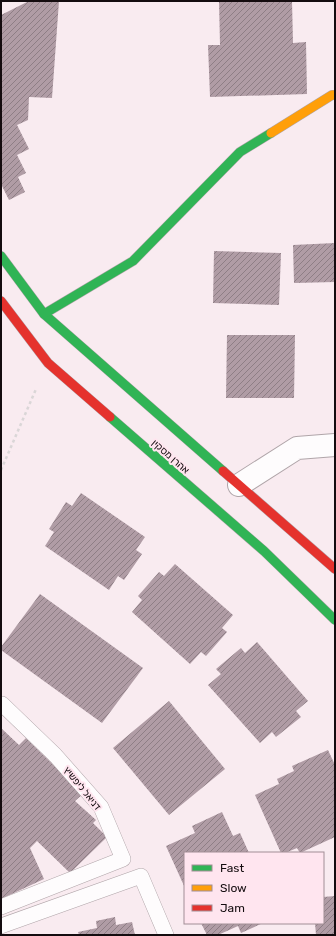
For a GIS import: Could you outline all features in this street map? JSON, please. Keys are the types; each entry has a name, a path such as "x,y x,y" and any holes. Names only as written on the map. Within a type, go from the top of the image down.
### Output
{"street":[{"path":"44,314 133,261 240,152 332,95 335,95"},
{"path":"1,256 44,314 335,569"},
{"name":"אהרן מסקין","path":"1,301 48,363 264,551 335,620"},
{"path":"239,485 297,448 335,446"}],"lane":[{"name":"דניאל ליפשיץ","path":"1,907 123,859 101,807 55,755 2,704"},
{"path":"1,926 141,876 166,935"}],"path":[{"path":"1,470 48,363"}],"building":[{"path":"29,1 59,1 52,98 29,97 28,120 17,125 29,149 17,155 26,173 18,177 25,192 9,200 1,184 1,15"},
{"path":"219,1 292,1 293,43 306,42 307,94 210,97 208,45 220,45"},
{"path":"335,243 335,282 294,283 293,245"},
{"path":"214,251 281,253 279,305 213,303"},
{"path":"227,335 295,335 294,398 226,398"},
{"path":"81,493 145,537 136,550 142,554 124,580 118,576 109,590 45,546 54,532 49,529 66,502 72,506"},
{"path":"175,564 233,615 222,628 227,632 206,656 201,652 190,664 132,612 142,600 138,596 159,572 164,576"},
{"path":"40,594 143,668 102,723 1,650 1,647"},
{"path":"257,642 308,701 296,711 301,717 276,737 272,732 260,743 208,685 221,674 216,669 241,648 245,653"},
{"path":"169,701 225,769 169,815 113,748"},
{"path":"1,728 19,745 26,738 83,794 75,801 96,820 93,823 107,837 70,873 37,841 30,848 44,879 1,899"},
{"path":"328,750 335,765 335,837 302,852 299,852 297,848 287,852 281,852 255,795 279,784 277,779 294,771 292,766"},
{"path":"222,812 233,836 240,833 249,852 184,852 184,886 166,846 195,833 192,826"},
{"path":"335,896 335,935 316,935 315,924 324,924 324,897"},
{"path":"115,917 116,925 132,922 135,935 79,935 78,932 97,928 96,921"},
{"path":"202,924 261,924 241,933 238,926 218,935 207,935"}],"traffic: fast":[{"path":"44,314 133,261 240,152 271,133"},
{"path":"1,256 44,314 223,471"},
{"path":"110,417 264,551 335,620"}],"traffic: slow":[{"path":"271,133 332,95 335,95"}],"traffic: jam":[{"path":"1,301 48,363 110,417"},
{"path":"223,471 335,569"}]}
